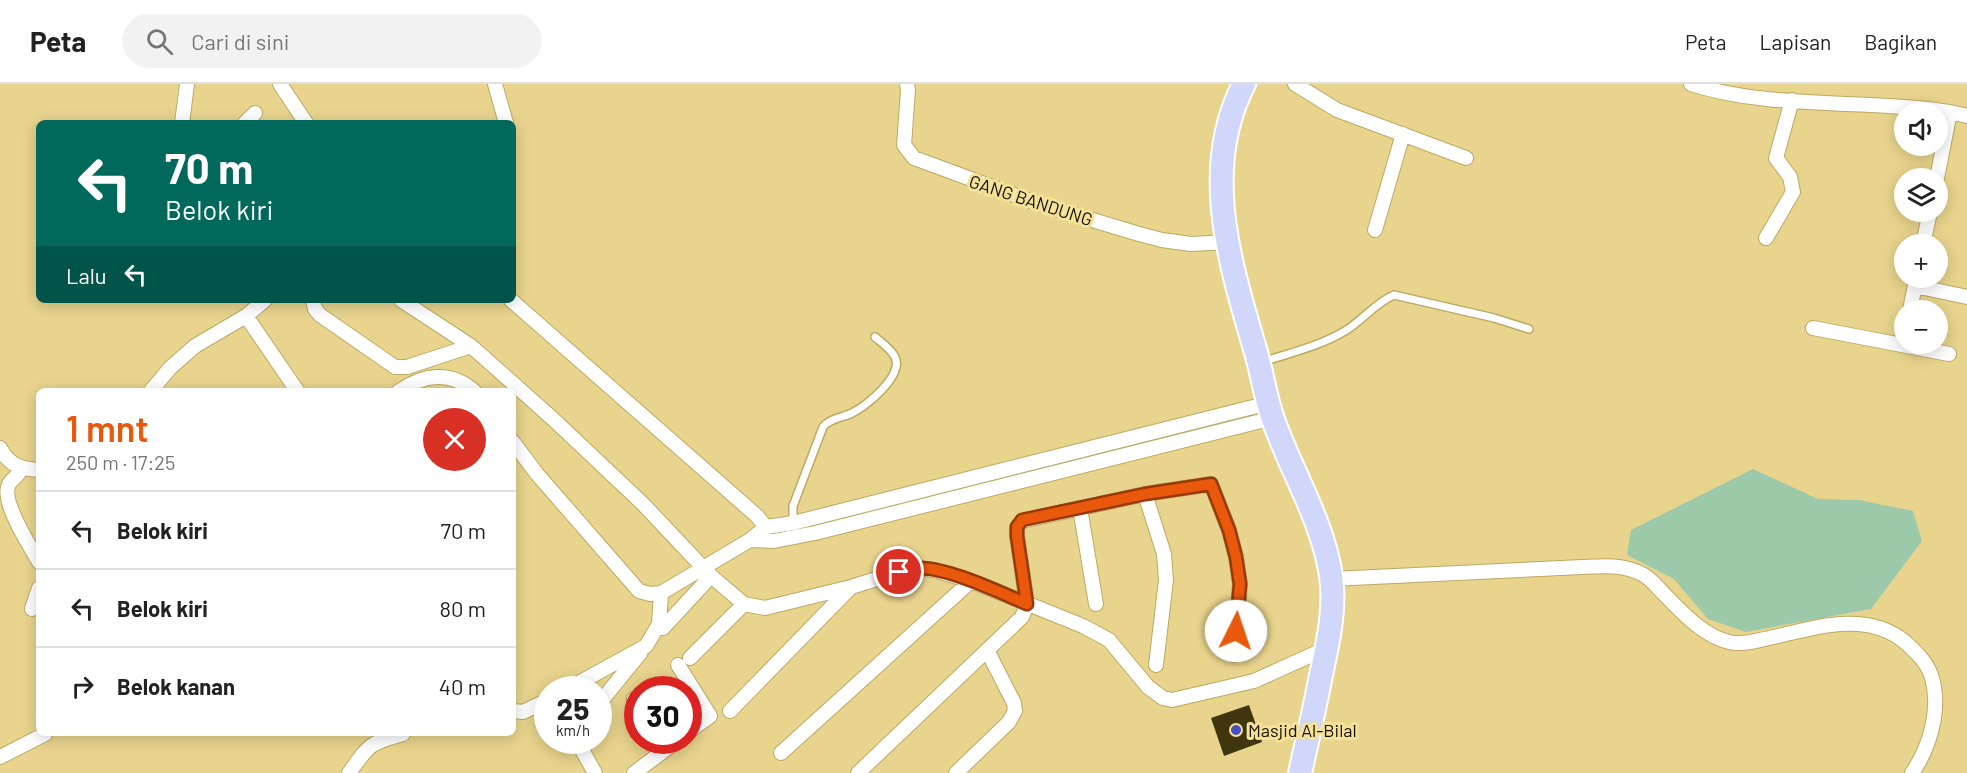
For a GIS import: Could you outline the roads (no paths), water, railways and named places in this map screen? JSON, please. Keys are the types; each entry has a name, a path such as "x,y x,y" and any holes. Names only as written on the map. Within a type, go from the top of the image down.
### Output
{"main road":[{"path":"1244,84 1234,104 1224,143 1222,214 1231,265 1271,410 1326,551 1331,579 1330,630 1300,773"}],"street":[{"path":"182,120 187,84"},
{"path":"280,84 304,120"},
{"path":"495,84 505,120"},
{"name":"GANG BANDUNG","path":"907,84 904,146 914,158 1026,200 1139,234 1191,244 1227,242"},
{"path":"1295,84 1337,110 1466,158"},
{"path":"1691,84 1716,92 1748,98 1950,112 1967,116"},
{"path":"1766,238 1792,192 1790,177 1776,159 1792,100"},
{"path":"1939,168 1950,112"},
{"path":"1375,230 1403,134"},
{"path":"1936,288 1967,297"},
{"path":"153,388 170,368 195,346 246,316 261,303"},
{"path":"314,303 320,315 395,366 407,367 471,346"},
{"path":"406,303 471,346 643,504 707,571 744,604 765,608 851,587 899,572 918,568 934,570 971,581 1083,626 1109,640 1148,687 1162,698 1172,700 1254,681 1327,648"},
{"path":"514,303 757,516 766,527"},
{"path":"246,316 295,388"},
{"path":"1813,328 1894,340"},
{"path":"405,388 419,380 442,376 461,381 470,388"},
{"path":"750,540 774,541 815,533 1271,410"},
{"path":"516,446 537,474 639,591 650,594 661,593 707,571 766,527 793,523 1271,410"},
{"path":"0,447 12,463 19,468 36,470"},
{"path":"19,468 19,473 8,484 7,498 14,518 36,557"},
{"path":"858,773 1022,617 1027,604 1017,527 1022,520 1145,494 1211,484 1229,530 1238,566 1240,584 1234,655"},
{"path":"1145,494 1164,554 1166,571 1156,665"},
{"path":"1080,508 1096,604"},
{"path":"1331,579 1570,567 1621,567 1643,574 1684,614 1711,635 1730,642 1748,643 1837,625 1878,626 1893,632 1923,660 1931,674 1935,688 1932,731 1912,773"},
{"path":"663,628 707,571"},
{"path":"781,753 971,581"},
{"path":"730,711 851,587"},
{"path":"612,688 646,646 659,624 661,593"},
{"path":"32,609 36,597"},
{"path":"691,676 684,662 744,604"},
{"path":"591,676 646,646"},
{"path":"956,773 1010,722 1015,711 1014,703 987,650"},
{"path":"702,699 710,716 702,722"},
{"path":"516,711 523,712 534,707"},
{"path":"0,757 41,736"},
{"path":"349,773 368,747 396,736"},
{"path":"584,754 595,773"},
{"path":"634,773 653,754"}],"lane":[{"path":"1259,363 1304,349 1347,330 1381,301 1394,295 1529,328"},
{"path":"793,523 793,506 823,427 832,420 862,407 892,378 896,371 895,356 875,336"}],"place":[{"name":"Masjid Al-Bilal","path":"1236,730"}]}
